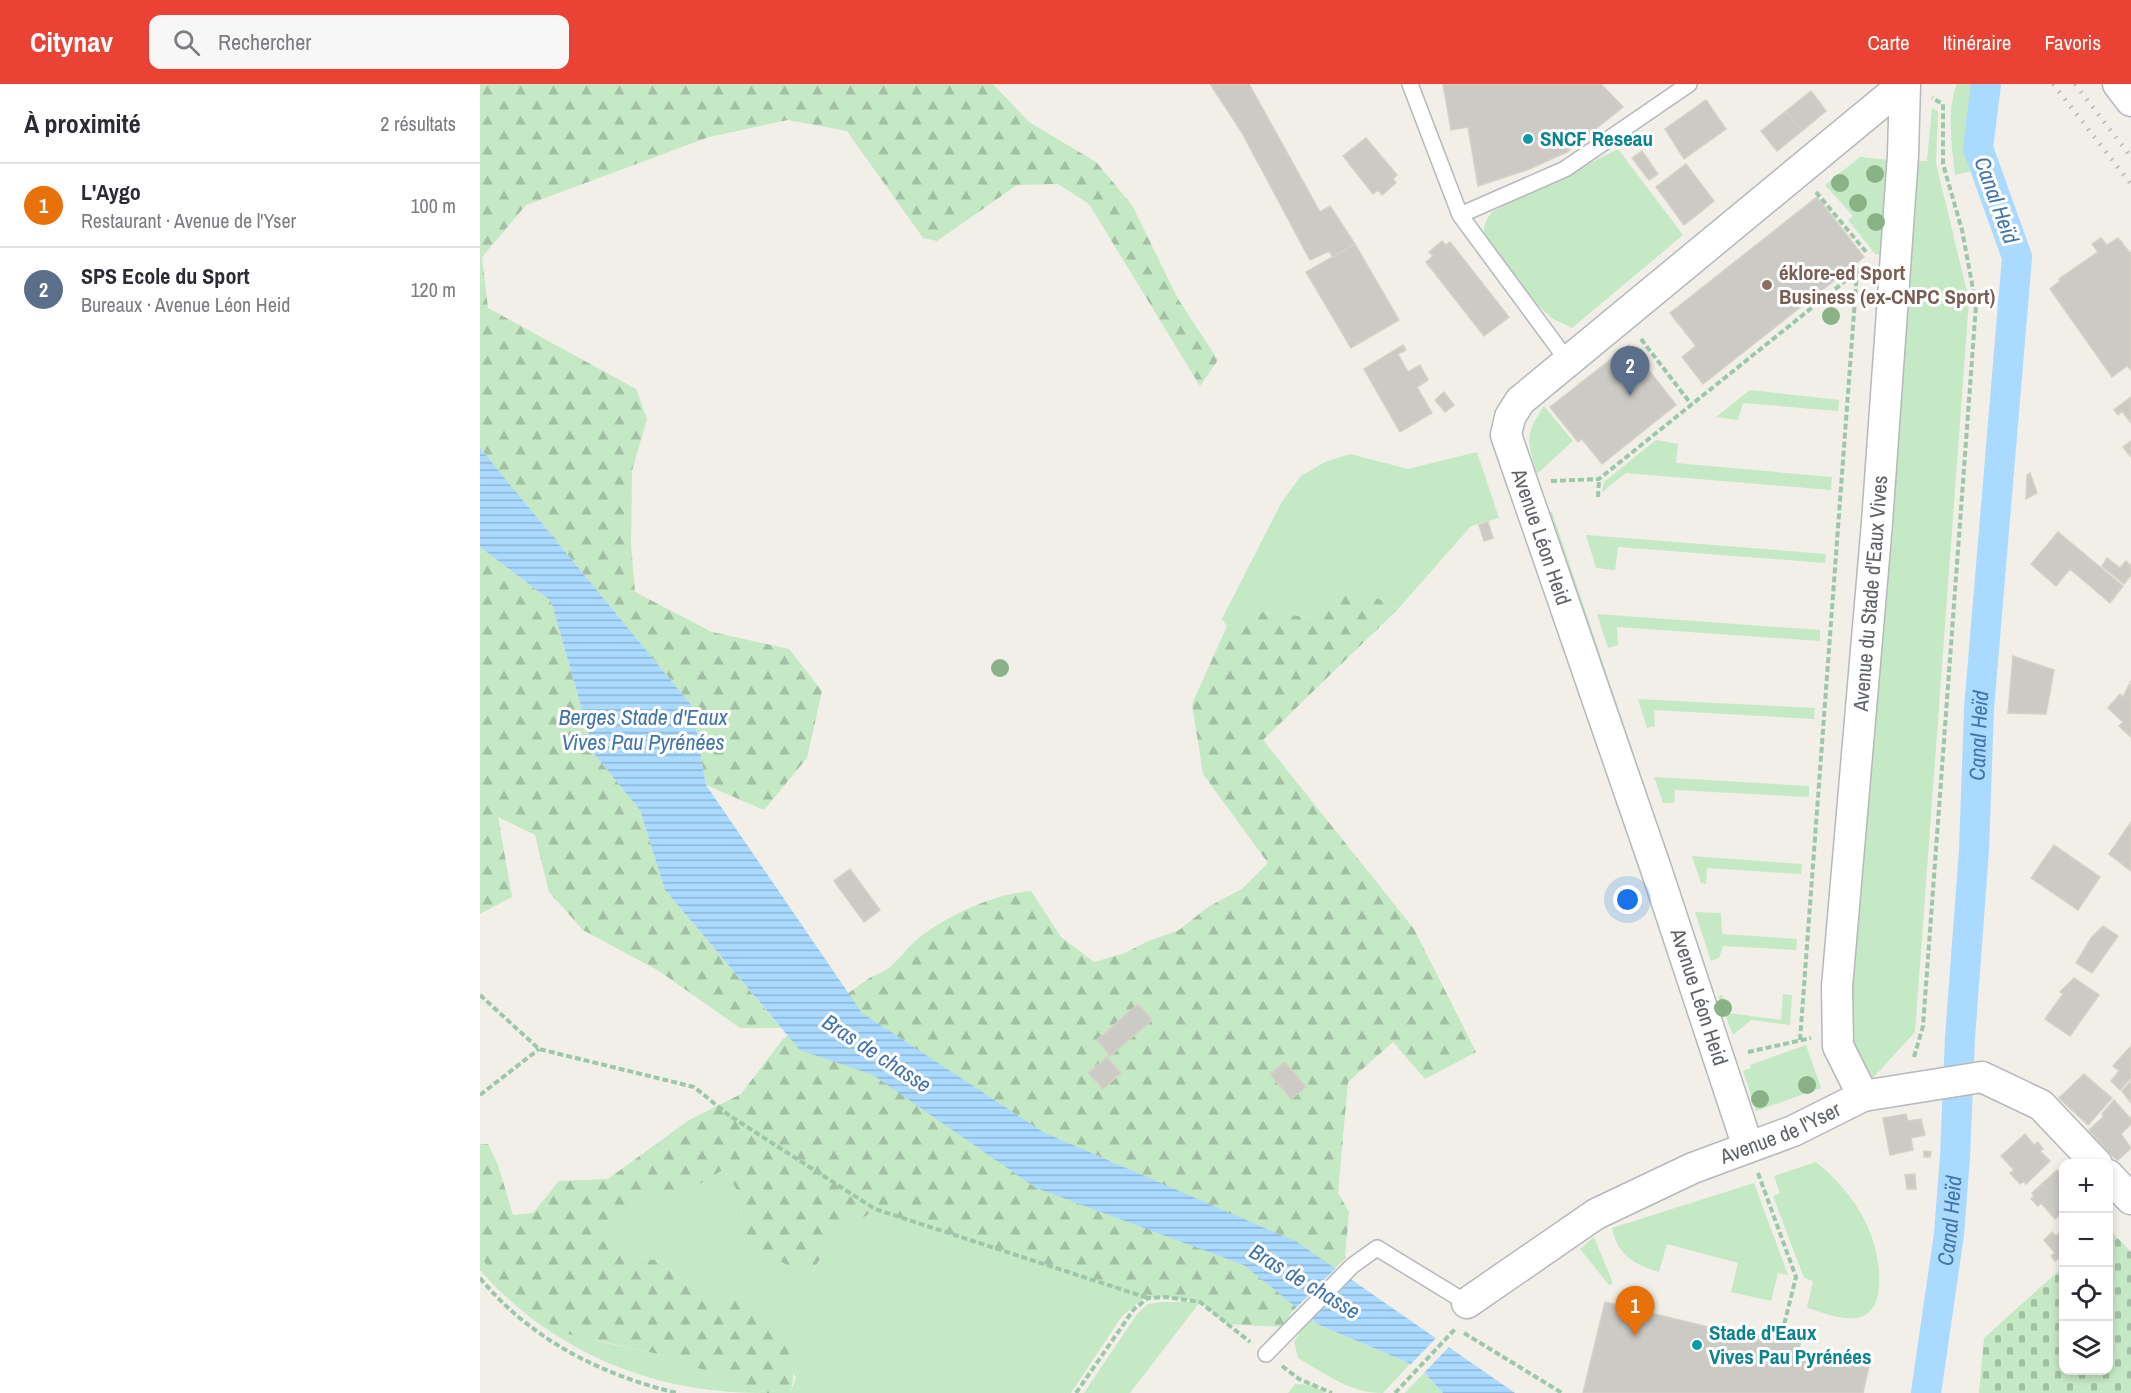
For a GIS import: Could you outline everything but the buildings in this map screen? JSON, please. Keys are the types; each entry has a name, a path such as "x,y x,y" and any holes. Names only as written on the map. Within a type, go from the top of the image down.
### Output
{"street":[{"path":"2118,84 2131,101"},
{"name":"Avenue Léon Heid","path":"1748,1147 1506,435 1510,417 1520,401 1567,360 1799,170 1913,88"},
{"name":"Avenue du Stade d'Eaux Vives","path":"1863,1096 1838,1046 1837,987 1877,523 1903,155 1913,88"},
{"name":"Avenue de l'Yser","path":"1467,1303 1596,1214 1689,1160 1748,1147 1793,1131 1863,1096 1982,1077 2041,1105 2092,1159"},
{"path":"2113,1179 2131,1199"}],"lane":[{"path":"1410,84 1460,215 1567,360"},
{"path":"1460,215 1565,169 1689,84"},
{"path":"1266,1354 1352,1266 1377,1248 1467,1303"}],"path":[{"path":"1913,88 1943,104 1943,164 1962,230 1976,305 1917,1089"},
{"path":"1522,483 1599,478 1872,259 1799,170"},
{"path":"1800,1040 1857,272"},
{"path":"1622,315 1692,404"},
{"path":"1598,497 1599,478"},
{"path":"480,995 539,1049 694,1087 730,1116 875,1209 1148,1298 1166,1297 1200,1302"},
{"path":"1719,1058 1838,1032"},
{"path":"480,1095 539,1049"},
{"path":"1748,1147 1796,1277 1782,1334"},
{"path":"480,1278 500,1302 556,1347 634,1383 677,1393"},
{"path":"1076,1393 1134,1309 1148,1298"},
{"path":"1467,1303 1456,1328 1562,1393"},
{"path":"1395,1393 1451,1333"}],"green space":[{"path":"480,84 993,84 1029,122 1096,162 1132,205 1178,299 1218,360 1200,386 1089,204 1058,184 1017,185 937,241 923,238 847,131 788,120 709,137 526,205 482,257 488,308 636,389 647,419 632,471 631,544 635,592 712,632 789,649 822,691 807,758 764,810 706,785 692,706 480,448"},
{"path":"1957,84 1982,84 1975,149 1981,169 1955,175 1951,117"},
{"path":"1932,108 1938,111 1936,163 1969,300 1915,1032 1871,1080 1856,1061 1848,1031 1918,161 1927,161"},
{"path":"1618,149 1683,235 1572,328 1553,319 1529,297 1485,239 1485,225 1492,212"},
{"path":"1860,157 1889,160 1882,255 1875,254 1848,220 1853,216 1825,185"},
{"path":"1750,390 1839,400 1838,411 1743,403 1738,420 1716,417"},
{"path":"1544,406 1573,441 1537,474 1529,438 1533,424"},
{"path":"1656,440 1678,444 1676,463 1832,477 1831,490 1626,473 1602,492 1604,482"},
{"path":"1477,452 1499,518 1471,526 1399,608 1357,589 1310,617 1261,612 1227,626 1222,619 1281,503 1301,476 1325,462 1350,454 1408,469"},
{"path":"1539,510 1552,512 1705,965 1695,966"},
{"path":"1586,535 1826,554 1825,563 1618,547 1615,570 1596,568"},
{"path":"480,547 551,601 595,755 640,810 665,890 781,1028 740,1028 659,971 583,930 549,892 535,835 498,817 512,897 480,914"},
{"path":"1357,589 1399,608 1263,740 1414,929 1476,1052 1425,1079 1393,1042 1348,1082 1338,1193 1349,1212 1345,1258 1292,1312 1283,1327 1227,1324 1200,1302 1166,1297 1148,1298 875,1210 834,1236 811,1274 761,1252 742,1228 741,1197 724,1169 686,1193 641,1193 625,1216 603,1232 639,1257 660,1261 687,1286 719,1297 757,1301 779,1333 790,1356 793,1380 790,1393 760,1393 671,1357 564,1333 531,1312 499,1285 480,1255 480,1144 488,1144 498,1165 513,1215 533,1213 559,1181 608,1179 689,1120 741,1094 783,1039 871,977 887,969 920,937 973,906 1002,896 1031,891 1061,937 1094,962 1125,953 1146,942 1179,930 1208,907 1242,889 1268,863 1203,774 1192,704 1227,626 1261,612 1310,617"},
{"path":"1597,614 1820,630 1820,641 1617,627 1618,645 1608,648"},
{"path":"1638,699 1815,708 1814,719 1654,710 1655,726 1647,728"},
{"path":"1654,777 1809,786 1809,797 1675,790 1674,803 1663,803"},
{"path":"1692,856 1802,864 1801,874 1707,868 1706,884 1701,883"},
{"path":"1695,912 1721,913 1722,934 1797,939 1796,950 1723,946 1719,958 1711,961"},
{"path":"1783,994 1792,995 1790,1025 1751,1020 1733,1035 1718,996 1722,995 1728,1013 1781,1020"},
{"path":"1806,1045 1821,1088 1756,1111 1743,1071 1751,1068 1750,1065"},
{"path":"1816,1162 1830,1174 1854,1202 1871,1234 1876,1251 1879,1269 1877,1297 1872,1309 1861,1317 1841,1317 1807,1308 1813,1281 1804,1278 1773,1196 1780,1193 1774,1176"},
{"path":"724,1169 741,1197 742,1228 812,1273 834,1236 875,1209 1145,1297 1122,1316 1071,1393 790,1393 796,1378 757,1302 719,1297 687,1286 660,1261 639,1257 603,1232 625,1216 641,1193 686,1193"},
{"path":"1754,1183 1788,1275 1778,1273 1771,1301 1731,1292 1738,1263 1667,1244 1659,1272 1628,1258 1618,1246 1612,1228"},
{"path":"2113,1233 2131,1252 2131,1393 1979,1393 1984,1338 2059,1271 2059,1375 2113,1375"},
{"path":"1594,1237 1613,1283 1609,1285 1580,1249"},
{"path":"480,1255 499,1285 597,1341 671,1357 760,1393 720,1391 681,1385 643,1376 606,1362 572,1345 539,1324 508,1299 480,1270"},
{"path":"1200,1302 1130,1393 1084,1393 1137,1314 1148,1304"},
{"path":"1310,1319 1410,1364 1383,1393 1349,1386 1298,1358 1294,1341"},
{"path":"1424,1373 1443,1393 1405,1393"},
{"path":"1295,1384 1311,1385 1325,1393 1288,1393"}],"water":[{"name":"Berges Stade d'Eaux Vives Pau Pyrénées","path":"480,448 692,706 706,785 862,1013 1043,1132 1297,1242 1515,1393 1443,1393 1420,1368 1317,1324 1244,1265 1036,1188 873,1075 800,1050 665,890 640,810 595,755 551,601 480,547"}],"pier":[{"path":"1337,1267 1352,1277 1308,1321 1294,1310"},
{"path":"1438,1336 1451,1345 1422,1375 1409,1366"}],"waterway":[{"name":"Canal Heïd","path":"1926,1393 1949,1234 1974,850 1979,709 2017,257 1978,148 1986,84"}],"railway":[{"path":"2053,84 2131,184"},
{"path":"2075,84 2131,157"}],"place":[{"name":"SNCF Reseau","path":"1528,139"},
{"name":"éklore-ed Sport Business (ex-CNPC Sport)","path":"1767,285"},
{"name":"SPS Ecole du Sport","path":"1630,396"},
{"name":"L'Aygo","path":"1635,1336"},
{"name":"Stade d'Eaux Vives Pau Pyrénées","path":"1697,1345"}],"water label":[{"name":"Bras de chasse","path":"877,1053"},
{"name":"Bras de chasse","path":"1305,1281"}]}
